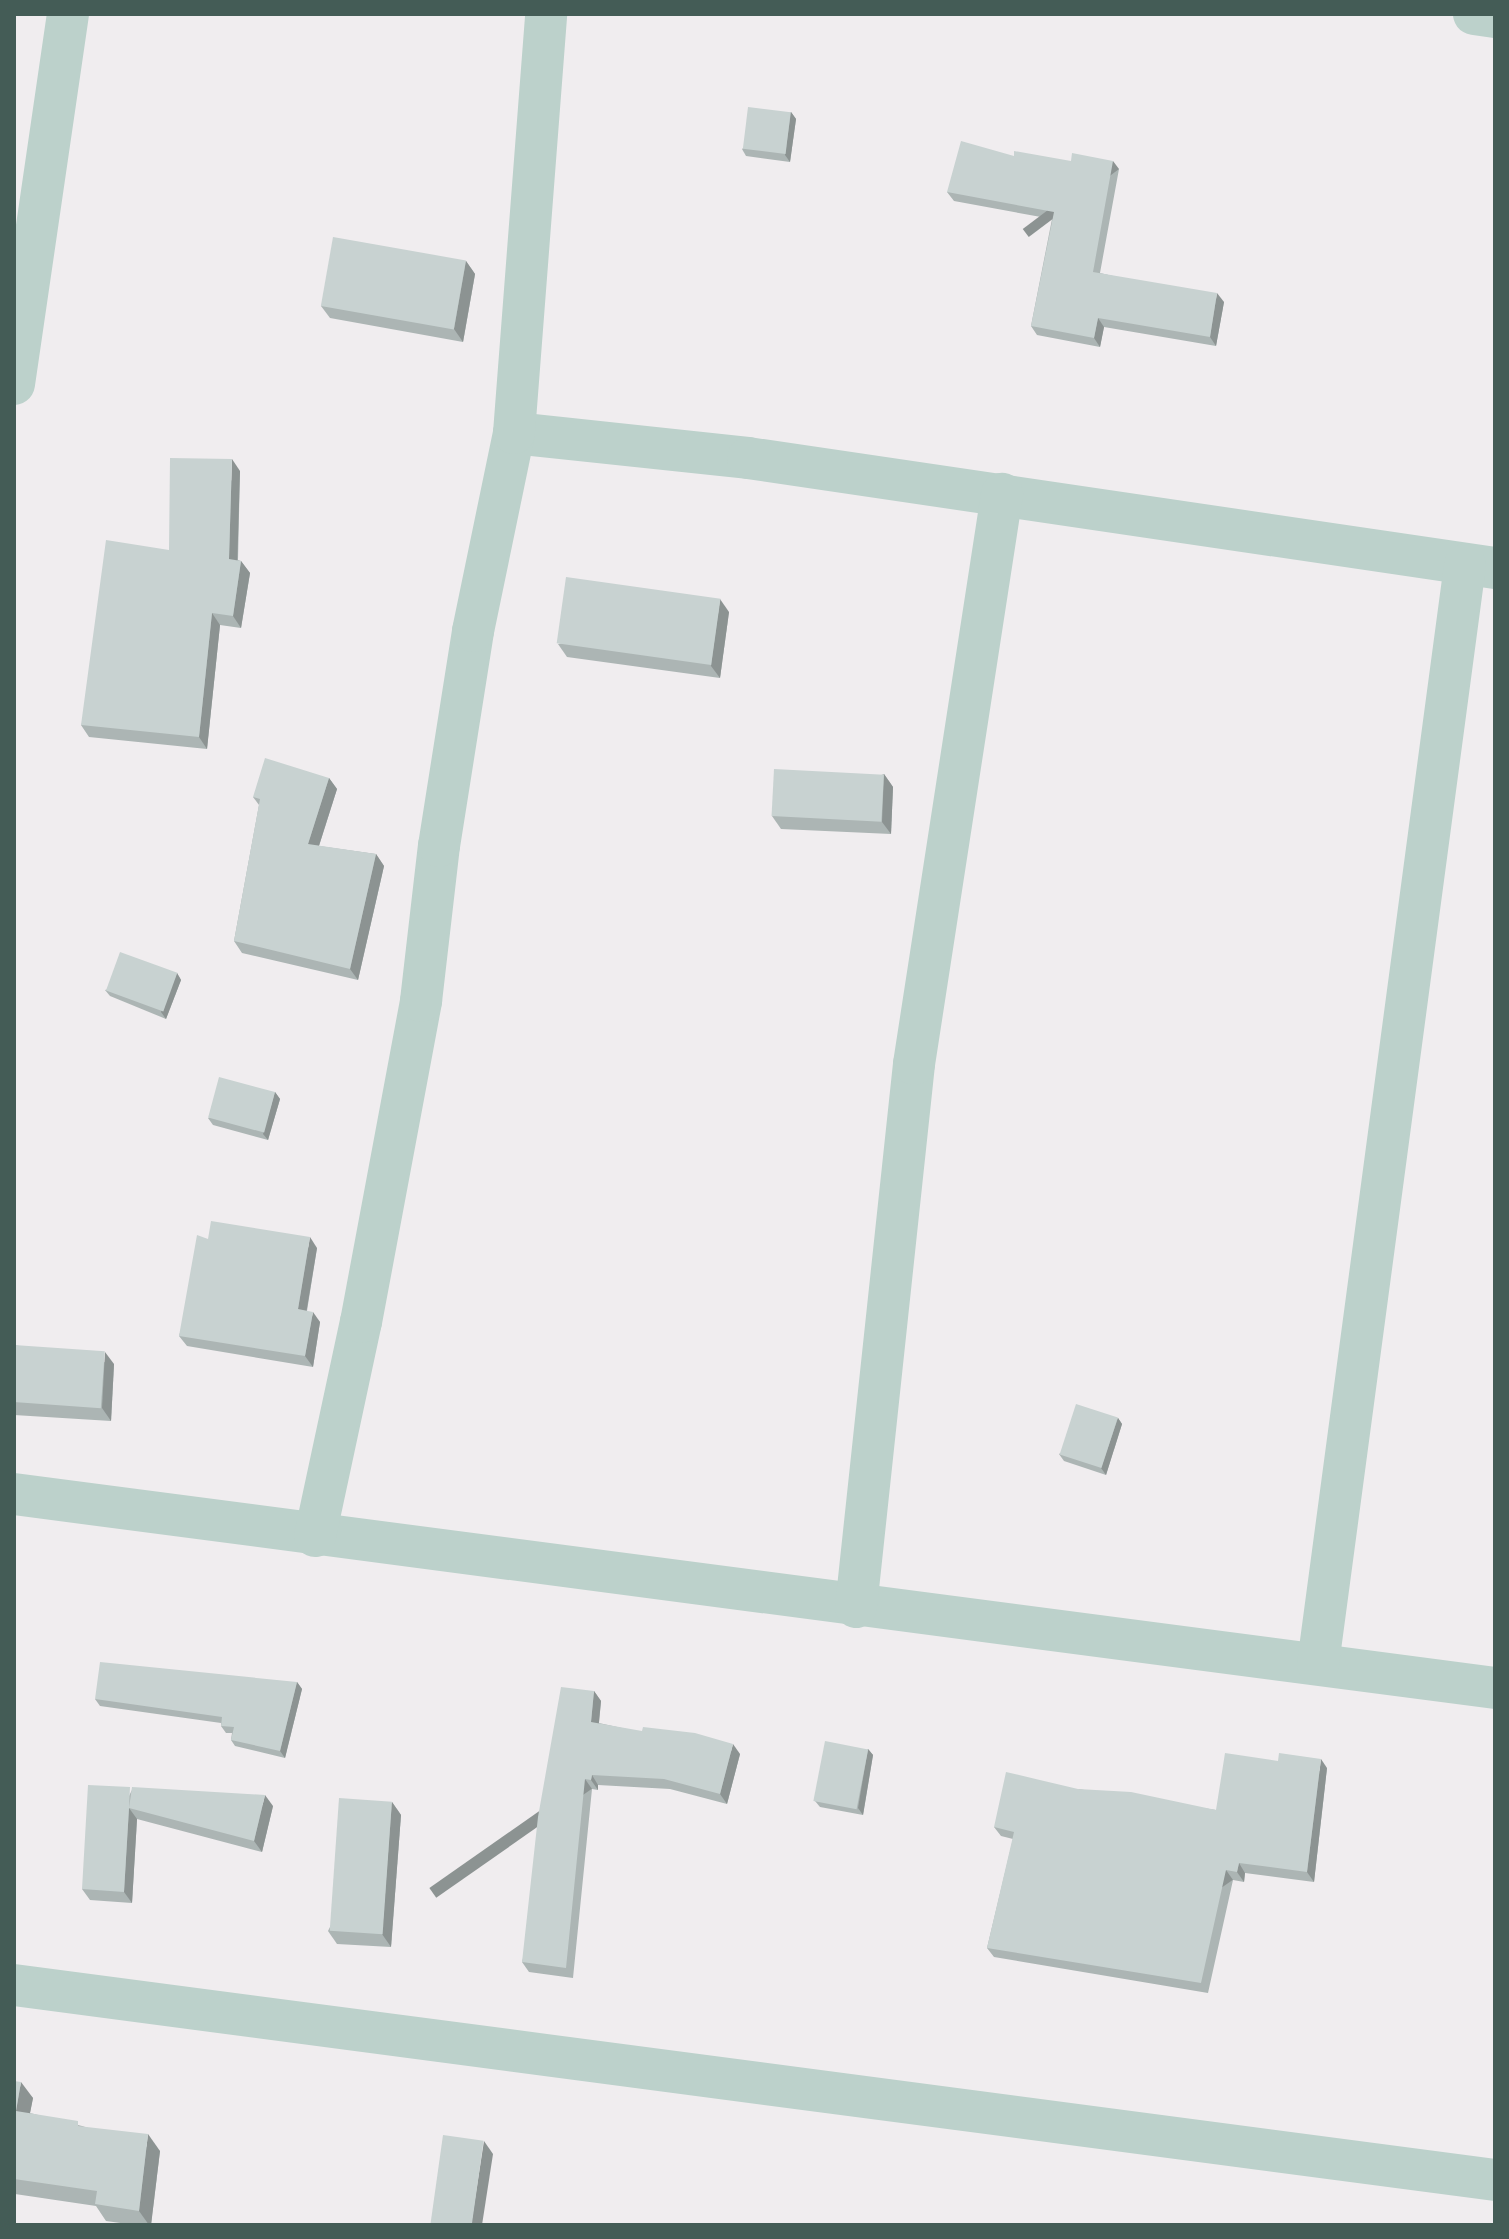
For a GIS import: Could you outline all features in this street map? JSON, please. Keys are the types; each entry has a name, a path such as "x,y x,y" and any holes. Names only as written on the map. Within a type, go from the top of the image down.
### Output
{"street":[{"path":"14,384 68,14"},
{"path":"315,1536 361,1322 421,1001 439,846 473,631 514,433 546,14"},
{"path":"1474,14 1495,17"},
{"path":"514,433 748,458 1480,567 1318,1664"},
{"path":"856,1607 914,1064 1002,494"},
{"path":"14,1494 856,1607 1495,1688"},
{"path":"14,1985 1495,2180"}],"building":[{"path":"748,107 791,112 786,154 743,149"},
{"path":"961,141 1014,156 1014,151 1071,161 1072,153 1113,161 1093,272 1217,293 1210,337 1098,318 1094,338 1031,326 1054,212 947,192"},
{"path":"333,237 466,260 454,329 321,306"},
{"path":"170,458 232,459 229,559 241,561 233,616 212,613 199,737 81,725 106,540 169,550"},
{"path":"566,577 720,599 711,665 557,643"},
{"path":"265,758 329,778 308,844 376,854 350,969 234,941 260,799 253,797"},
{"path":"774,769 884,775 881,822 772,816"},
{"path":"120,952 177,973 163,1011 106,991"},
{"path":"219,1077 275,1092 264,1133 208,1118"},
{"path":"211,1221 310,1237 298,1309 313,1312 305,1356 179,1336 197,1235 208,1239"},
{"path":"14,1345 105,1351 101,1408 14,1402"},
{"path":"1076,1404 1118,1418 1101,1468 1060,1454"},
{"path":"100,1662 297,1682 280,1751 231,1740 234,1727 221,1726 222,1717 95,1699"},
{"path":"561,1687 594,1691 591,1722 642,1731 643,1727 695,1733 733,1744 720,1794 664,1779 592,1775 591,1780 585,1779 566,1968 522,1962 538,1817"},
{"path":"825,1741 868,1749 857,1809 813,1801"},
{"path":"1225,1753 1278,1761 1279,1753 1321,1759 1307,1872 1239,1863 1237,1872 1226,1870 1201,1983 987,1948 1014,1832 994,1827 1006,1772 1078,1789 1131,1792 1216,1810"},
{"path":"88,1785 130,1787 124,1892 82,1889"},
{"path":"132,1787 265,1795 254,1841 129,1808"},
{"path":"339,1798 392,1802 383,1934 330,1931"},
{"path":"14,2081 21,2082 16,2111 78,2121 78,2126 148,2134 139,2211 95,2204 97,2191 14,2179"},
{"path":"443,2135 484,2141 472,2225 430,2225"}]}
